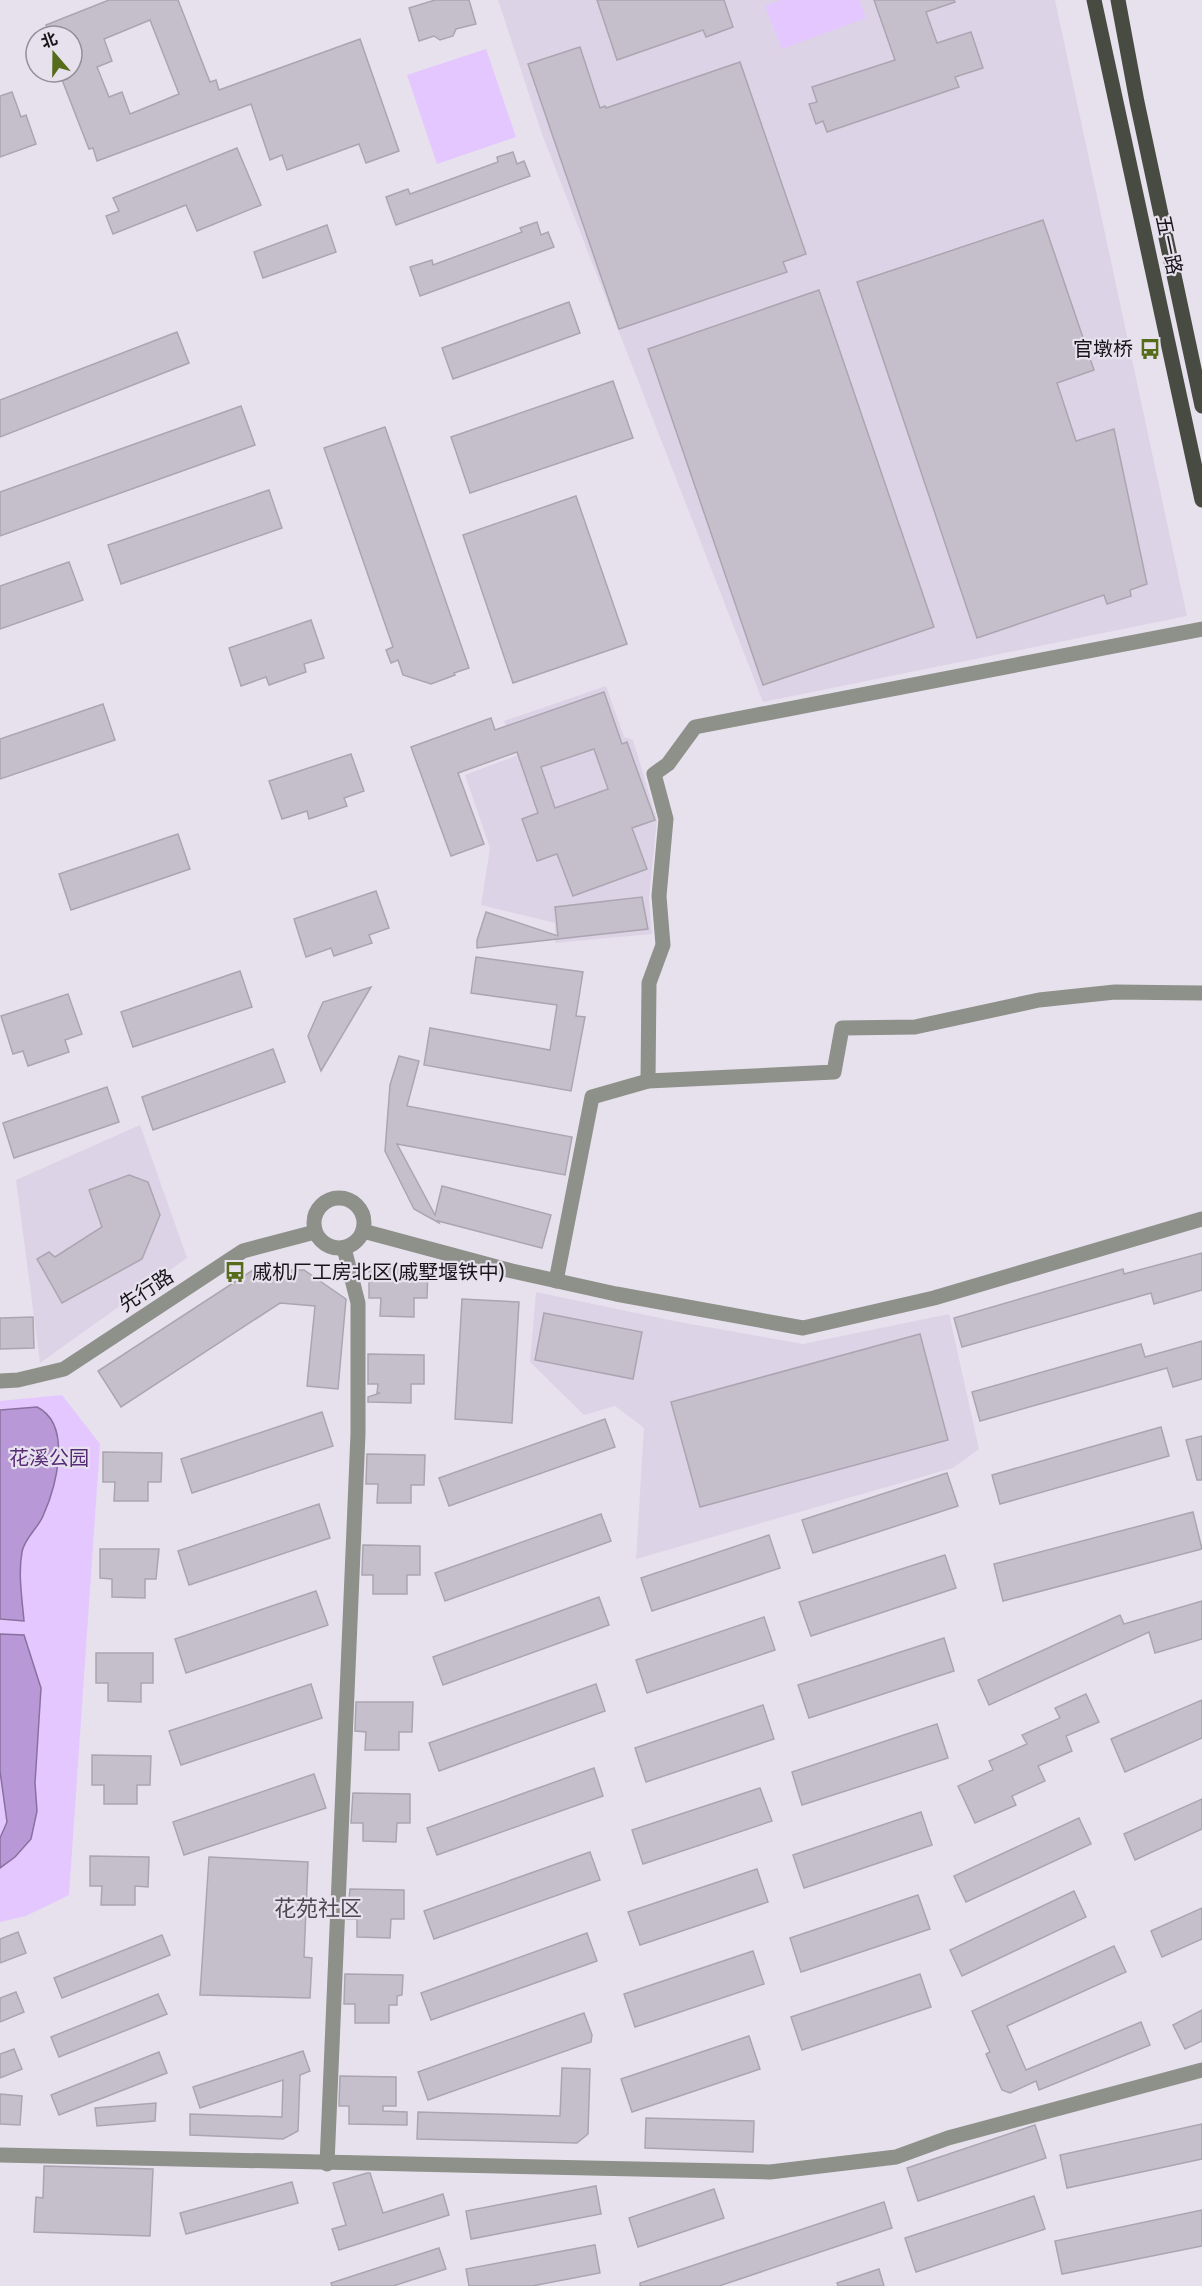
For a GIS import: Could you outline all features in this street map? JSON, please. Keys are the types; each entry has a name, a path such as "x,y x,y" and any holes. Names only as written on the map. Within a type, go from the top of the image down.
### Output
{"main road":[{"name":"五一路","path":"1094,0 1202,500"},
{"name":"五一路","path":"1118,0 1137,102 1202,406"}],"street":[{"path":"648,1081 649,983 663,945 659,896 666,819 654,774 668,764 695,727 1202,629"},
{"path":"556,1281 592,1097 648,1081 834,1072 842,1028 915,1028 1039,1000 1115,992 1202,993"},
{"path":"334,1198 346,1199 356,1204 362,1213 363,1231 359,1239 344,1248 335,1249 326,1246 315,1232 313,1221 316,1210 324,1202 334,1198"},
{"path":"363,1231 556,1281 803,1328 934,1298 1202,1219"},
{"name":"先行路","path":"0,1381 18,1380 64,1369 243,1251 315,1232"},
{"path":"327,2164 358,1434 358,1303 344,1248"},
{"path":"0,2155 770,2172 896,2157 948,2138 1202,2070"}],"shaded area":[{"path":"498,0 1055,0 1187,616 763,702 542,134"},
{"path":"606,686 624,737 633,740 657,820 649,898 652,934 555,943 555,923 481,905 490,848 465,775 518,755 504,721"},
{"path":"140,1125 187,1258 40,1363 16,1180"},
{"path":"536,1292 679,1322 803,1344 949,1314 979,1449 953,1468 636,1559 644,1428 615,1406 584,1415 530,1362"},
{"path":"37,1407 48,1416 55,1428 58,1442 56,1474 43,1516 25,1543 22,1552 20,1577 24,1621 0,1619 0,1410"},
{"path":"0,1634 24,1635 41,1688 35,1783 37,1811 31,1839 15,1857 0,1868 0,1838 7,1822 0,1771"}],"green space":[{"path":"781,0 859,0 866,18 782,49 765,6"},
{"path":"486,49 516,137 437,164 407,75"},
{"name":"花溪公园","path":"62,1395 100,1444 69,1895 26,1916 0,1922 0,1401"}],"building":[{"path":"109,0 178,0 210,82 216,80 219,90 360,39 399,151 366,163 359,144 287,170 282,155 270,160 251,104 97,161 93,148 89,149 64,84 84,84 84,24 49,24","holes":["150,20 179,94 130,114 122,92 109,97 97,67 112,61 104,39"]},
{"path":"435,0 469,0 476,24 456,29 453,36 440,40 434,36 419,41 409,8"},
{"path":"597,0 724,0 733,27 706,37 703,30 617,60"},
{"path":"874,0 954,0 955,2 926,12 937,43 971,32 983,68 955,77 959,87 827,132 823,121 816,124 809,104 817,102 812,87 895,60"},
{"path":"580,47 600,108 605,106 606,108 740,62 806,254 783,262 787,272 619,329 528,64"},
{"path":"12,92 21,117 26,115 36,144 0,157 0,96"},
{"path":"237,148 261,205 197,231 186,205 113,234 106,216 119,211 113,198"},
{"path":"513,152 517,164 524,161 530,176 396,225 386,197 408,189 410,194 498,162 497,157"},
{"path":"1043,220 1094,370 1057,383 1076,441 1114,429 1147,584 1130,590 1131,596 1107,604 1104,595 977,638 857,282"},
{"path":"537,222 541,235 548,232 554,247 420,296 410,267 432,260 433,265 522,232 520,228"},
{"path":"327,225 336,252 263,278 254,252"},
{"path":"819,290 934,627 763,685 648,349"},
{"path":"569,302 580,333 453,379 442,348"},
{"path":"177,332 189,363 0,437 0,400"},
{"path":"613,381 633,438 470,493 451,437"},
{"path":"241,406 255,445 0,536 0,492"},
{"path":"385,427 469,668 431,684 403,675 398,660 391,663 386,650 393,647 324,448"},
{"path":"269,490 282,528 121,584 108,545"},
{"path":"576,496 627,644 513,683 463,535"},
{"path":"69,562 83,600 0,629 0,586"},
{"path":"311,620 324,658 304,664 306,672 269,685 266,677 241,686 229,648"},
{"path":"604,692 622,744 627,742 655,820 632,828 647,869 573,896 557,854 537,861 522,819 538,813 517,752 458,773 484,844 451,856 411,747 491,718 495,730","holes":["594,749 608,789 555,808 541,767"]},
{"path":"103,704 115,740 0,779 0,739"},
{"path":"351,754 364,791 344,798 347,806 309,819 307,811 282,819 269,781"},
{"path":"178,834 190,869 71,910 59,874"},
{"path":"376,891 389,928 369,935 372,943 334,956 331,948 306,957 294,919"},
{"path":"642,897 648,929 477,948 477,940 486,912 558,936 555,907"},
{"path":"476,957 583,972 576,1016 585,1017 571,1091 424,1065 430,1028 550,1050 557,1005 471,993"},
{"path":"240,971 252,1007 133,1047 121,1012"},
{"path":"371,987 321,1071 308,1036 323,1002"},
{"path":"68,994 82,1034 65,1040 69,1052 28,1066 23,1051 13,1054 1,1016"},
{"path":"273,1049 285,1082 153,1130 142,1097"},
{"path":"399,1056 419,1061 407,1106 572,1137 565,1175 397,1144 435,1215 442,1186 551,1215 542,1248 438,1221 439,1223 414,1209 385,1151 390,1085"},
{"path":"107,1087 119,1122 14,1158 3,1123"},
{"path":"129,1175 148,1182 160,1215 142,1259 62,1303 37,1259 49,1252 55,1257 102,1227 89,1190"},
{"path":"1202,1253 1202,1290 1154,1304 1151,1293 962,1347 954,1318 1123,1269 1124,1274"},
{"path":"369,1268 428,1269 427,1298 414,1298 414,1317 380,1316 381,1298 369,1298"},
{"path":"253,1270 304,1270 346,1299 338,1389 307,1386 315,1306 280,1303 121,1407 98,1371"},
{"path":"462,1299 519,1302 512,1423 455,1419"},
{"path":"544,1313 642,1332 633,1379 535,1360"},
{"path":"33,1317 34,1348 0,1349 0,1318"},
{"path":"920,1334 948,1440 700,1507 671,1402"},
{"path":"1202,1341 1202,1379 1173,1387 1167,1368 980,1421 972,1392 1141,1344 1145,1357"},
{"path":"368,1354 424,1355 424,1384 411,1384 411,1403 368,1402 368,1397 380,1393 377,1393 378,1384 368,1384"},
{"path":"322,1412 333,1446 192,1493 181,1459"},
{"path":"605,1419 615,1447 449,1506 439,1478"},
{"path":"1161,1427 1169,1456 1000,1504 992,1475"},
{"path":"1202,1436 1202,1480 1197,1480 1186,1440"},
{"path":"103,1452 162,1453 161,1482 148,1482 148,1501 114,1501 115,1482 103,1482"},
{"path":"367,1454 425,1455 424,1485 411,1485 411,1503 377,1503 378,1484 366,1484"},
{"path":"947,1473 958,1506 813,1553 802,1520"},
{"path":"319,1504 330,1538 189,1585 178,1551"},
{"path":"1193,1512 1202,1549 1003,1601 994,1564"},
{"path":"601,1514 611,1541 445,1601 435,1573"},
{"path":"769,1535 780,1568 652,1611 641,1578"},
{"path":"363,1545 420,1546 420,1575 407,1575 407,1594 373,1594 373,1575 362,1575"},
{"path":"100,1549 159,1549 156,1579 145,1579 145,1598 112,1597 112,1579 100,1578"},
{"path":"945,1555 956,1588 811,1636 799,1602"},
{"path":"316,1591 328,1625 186,1673 175,1639"},
{"path":"599,1597 609,1625 443,1685 433,1657"},
{"path":"1202,1601 1202,1639 1155,1653 1149,1632 989,1705 978,1680 1120,1615 1124,1624"},
{"path":"764,1617 775,1650 647,1693 636,1660"},
{"path":"944,1638 954,1671 809,1718 798,1685"},
{"path":"96,1653 153,1653 153,1683 141,1683 141,1702 108,1701 108,1683 96,1683"},
{"path":"311,1684 322,1718 181,1765 169,1731"},
{"path":"596,1684 605,1711 439,1771 429,1743"},
{"path":"1086,1694 1099,1722 1066,1736 1072,1751 1038,1766 1045,1781 1012,1796 1016,1805 975,1823 958,1786 993,1770 989,1761 1027,1744 1022,1735 1060,1718 1055,1708"},
{"path":"1202,1700 1202,1738 1125,1772 1111,1739"},
{"path":"356,1702 413,1702 412,1732 399,1732 399,1750 365,1750 366,1732 355,1731"},
{"path":"763,1705 774,1739 646,1782 635,1748"},
{"path":"937,1724 948,1758 802,1805 792,1772"},
{"path":"92,1755 151,1756 150,1785 137,1785 137,1804 104,1804 104,1785 92,1785"},
{"path":"594,1768 603,1796 437,1855 427,1828"},
{"path":"314,1774 326,1808 184,1855 173,1822"},
{"path":"760,1788 772,1821 643,1864 632,1830"},
{"path":"353,1793 410,1794 410,1823 397,1823 396,1842 363,1841 363,1823 351,1823"},
{"path":"1202,1799 1202,1829 1135,1860 1124,1834"},
{"path":"921,1812 932,1845 804,1888 793,1855"},
{"path":"1079,1818 1091,1844 966,1902 954,1876"},
{"path":"590,1852 600,1880 434,1939 424,1911"},
{"path":"90,1856 149,1857 148,1887 135,1886 135,1905 101,1905 102,1886 90,1886"},
{"path":"209,1857 308,1862 304,1957 312,1958 310,1998 200,1995"},
{"path":"757,1869 768,1902 640,1945 628,1912"},
{"path":"350,1889 404,1890 404,1919 391,1919 390,1938 357,1937 357,1919 347,1919"},
{"path":"1074,1891 1086,1917 962,1976 950,1950"},
{"path":"918,1895 930,1929 801,1972 790,1938"},
{"path":"1202,1908 1202,1939 1162,1957 1151,1931"},
{"path":"18,1932 26,1953 0,1963 0,1939"},
{"path":"587,1933 597,1961 431,2020 421,1993"},
{"path":"162,1935 170,1955 62,1998 54,1978"},
{"path":"1114,1946 1126,1972 1007,2026 1026,2070 1141,2022 1150,2045 1039,2090 1036,2081 1010,2093 1002,2090 986,2054 990,2052 972,2011"},
{"path":"753,1951 764,1984 635,2027 624,1994"},
{"path":"345,1974 403,1975 402,1995 397,1996 397,2005 389,2005 389,2023 355,2023 355,2004 344,2004"},
{"path":"920,1974 931,2007 802,2050 791,2017"},
{"path":"16,1992 24,2012 0,2022 0,1998"},
{"path":"158,1994 167,2014 59,2057 51,2037"},
{"path":"1202,2010 1202,2041 1185,2049 1173,2025"},
{"path":"584,2013 592,2035 591,2042 428,2100 418,2072"},
{"path":"749,2036 760,2069 632,2112 621,2079"},
{"path":"14,2049 22,2069 0,2078 0,2054"},
{"path":"303,2051 310,2071 300,2075 298,2131 283,2139 190,2135 190,2114 282,2117 283,2080 200,2108 193,2087"},
{"path":"159,2052 167,2073 59,2115 51,2095"},
{"path":"562,2068 590,2069 588,2134 577,2143 417,2139 418,2112 560,2116"},
{"path":"340,2076 396,2077 396,2106 383,2106 383,2111 407,2112 407,2125 349,2124 349,2106 339,2106"},
{"path":"0,2094 22,2096 20,2125 0,2124"},
{"path":"156,2103 155,2121 97,2126 95,2108"},
{"path":"646,2118 754,2121 753,2152 645,2148"},
{"path":"1202,2124 1202,2159 1067,2188 1060,2155"},
{"path":"1035,2125 1046,2158 918,2201 907,2168"},
{"path":"44,2166 153,2169 150,2236 34,2232 36,2197 43,2198"},
{"path":"370,2173 383,2213 443,2194 449,2215 339,2250 332,2229 346,2225 333,2183"},
{"path":"292,2182 298,2203 186,2234 180,2213"},
{"path":"596,2186 601,2214 471,2239 466,2211"},
{"path":"714,2189 724,2218 638,2247 629,2218"},
{"path":"1034,2196 1045,2229 916,2272 905,2238"},
{"path":"884,2202 892,2228 719,2286 640,2286 640,2283"},
{"path":"1202,2210 1202,2246 1062,2274 1055,2241"},
{"path":"595,2245 600,2273 532,2286 469,2286 466,2269"},
{"path":"439,2248 446,2269 393,2286 332,2286 331,2283"},
{"path":"879,2269 884,2286 838,2286 837,2283"}],"place":[{"name":"官墩桥","path":"1150,349"},
{"name":"戚机厂工房北区(戚墅堰铁中)","path":"235,1272"}],"district":[{"name":"花苑社区","path":"318,1908"}]}
